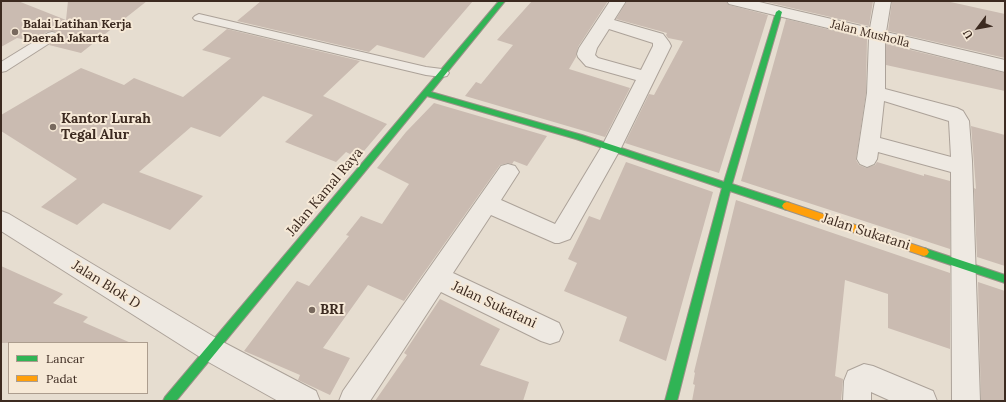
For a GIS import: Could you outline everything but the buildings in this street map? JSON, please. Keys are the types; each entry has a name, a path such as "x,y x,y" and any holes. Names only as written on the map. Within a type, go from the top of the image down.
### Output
{"street":[{"name":"Jalan Kamal Raya","path":"169,401 502,1"},
{"path":"618,1 588,48 586,54 587,58 592,62 646,77"},
{"name":"Jalan Musholla","path":"735,1 788,9 876,36 1005,66"},
{"path":"883,1 876,36 876,93 868,150 956,166 961,164"},
{"path":"671,401 728,186 788,9"},
{"path":"485,206 491,205 555,234 562,232 611,148 662,46 662,42 657,38 604,22"},
{"name":"Jalan Sukatani","path":"426,93 579,137 1005,279"},
{"path":"876,93 950,113 956,116 958,121 962,161 966,401"},
{"name":"Jalan Sukatani","path":"508,172 442,268 440,275 446,282 550,332"},
{"name":"Jalan Blok D","path":"1,220 212,350 306,401"},
{"path":"353,401 440,275"},
{"path":"857,401 858,381 864,377 873,379 923,401"}],"lane":[{"path":"199,18 426,71 442,73"},
{"path":"1,68 52,36"}],"traffic: fast":[{"path":"169,401 502,1"},
{"path":"671,401 727,186 779,12"},
{"path":"426,93 579,137 787,206"},
{"path":"924,252 1005,279"}],"traffic: slow":[{"path":"787,206 924,252"}],"place":[{"name":"Balai Latihan Kerja Daerah Jakarta","path":"15,32"},
{"name":"Kantor Lurah Tegal Alur","path":"53,127"},
{"name":"BRI","path":"312,310"}]}
